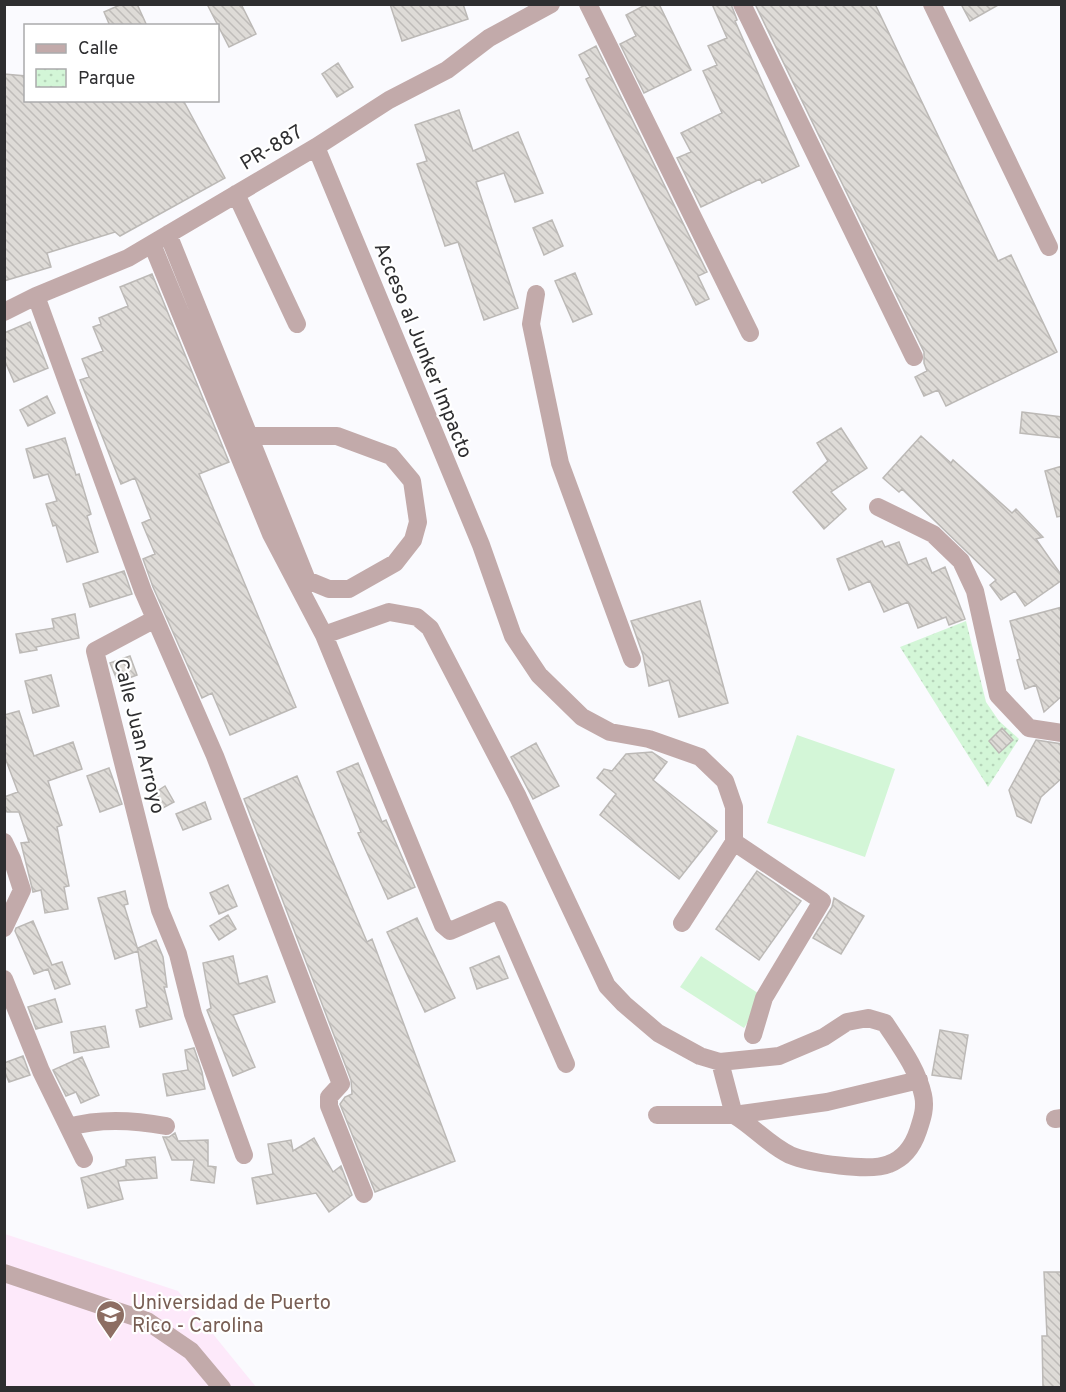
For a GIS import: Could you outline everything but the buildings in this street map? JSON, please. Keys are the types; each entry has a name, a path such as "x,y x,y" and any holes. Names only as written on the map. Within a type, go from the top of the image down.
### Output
{"street":[{"name":"PR-887","path":"4,312 36,296 128,258 316,147 389,100 447,70 489,39 551,4"},
{"path":"588,4 750,333"},
{"path":"742,4 914,357"},
{"path":"932,4 1049,247"},
{"name":"Acceso al Junker Impacto","path":"316,147 490,570 513,636 539,675 582,717 610,732 649,739 700,757 725,781 734,807 734,843"},
{"path":"236,194 297,324"},
{"path":"168,234 249,436 307,580 329,589 349,589 395,563 413,540 418,522 412,481 391,456 337,436 249,436"},
{"path":"152,244 271,534 324,635 442,925 450,931 499,910 566,1064"},
{"path":"536,294 531,324 560,463 632,659"},
{"path":"36,296 155,620 215,756 341,1084 329,1097 329,1106 364,1194"},
{"path":"878,507 933,534 961,561 975,591 998,695 1029,728 1062,734"},
{"path":"324,635 389,612 417,617 430,628 518,797 607,986 658,1033 700,1056 720,1062 779,1056 824,1037 847,1022 868,1018 885,1023 917,1073 924,1098 924,1115 913,1146 888,1165 861,1167 812,1161 791,1155 771,1144 746,1122 734,1115 720,1062"},
{"name":"Calle Juan Arroyo","path":"155,620 95,651 160,910 178,954 193,1014 244,1155"},
{"path":"4,842 22,890 4,928"},
{"path":"682,923 734,843 822,901 764,998 753,1035"},
{"path":"4,979 41,1071 84,1159"},
{"path":"657,1115 734,1115 827,1102 918,1080"},
{"path":"69,1127 86,1122 112,1121 138,1121 166,1126"},
{"path":"4,1274 147,1321 191,1351 222,1388"}],"shaded area":[{"name":"Universidad de Puerto Rico - Carolina","path":"5,1234 178,1291 256,1387 5,1388"}],"green space":[{"path":"966,621 986,702 999,721 1019,739 988,787 900,647"},
{"path":"797,735 895,769 865,857 767,823"},
{"path":"701,956 764,997 744,1028 680,987"}],"place":[{"name":"Universidad de Puerto Rico - Carolina","path":"111,1340"}]}
